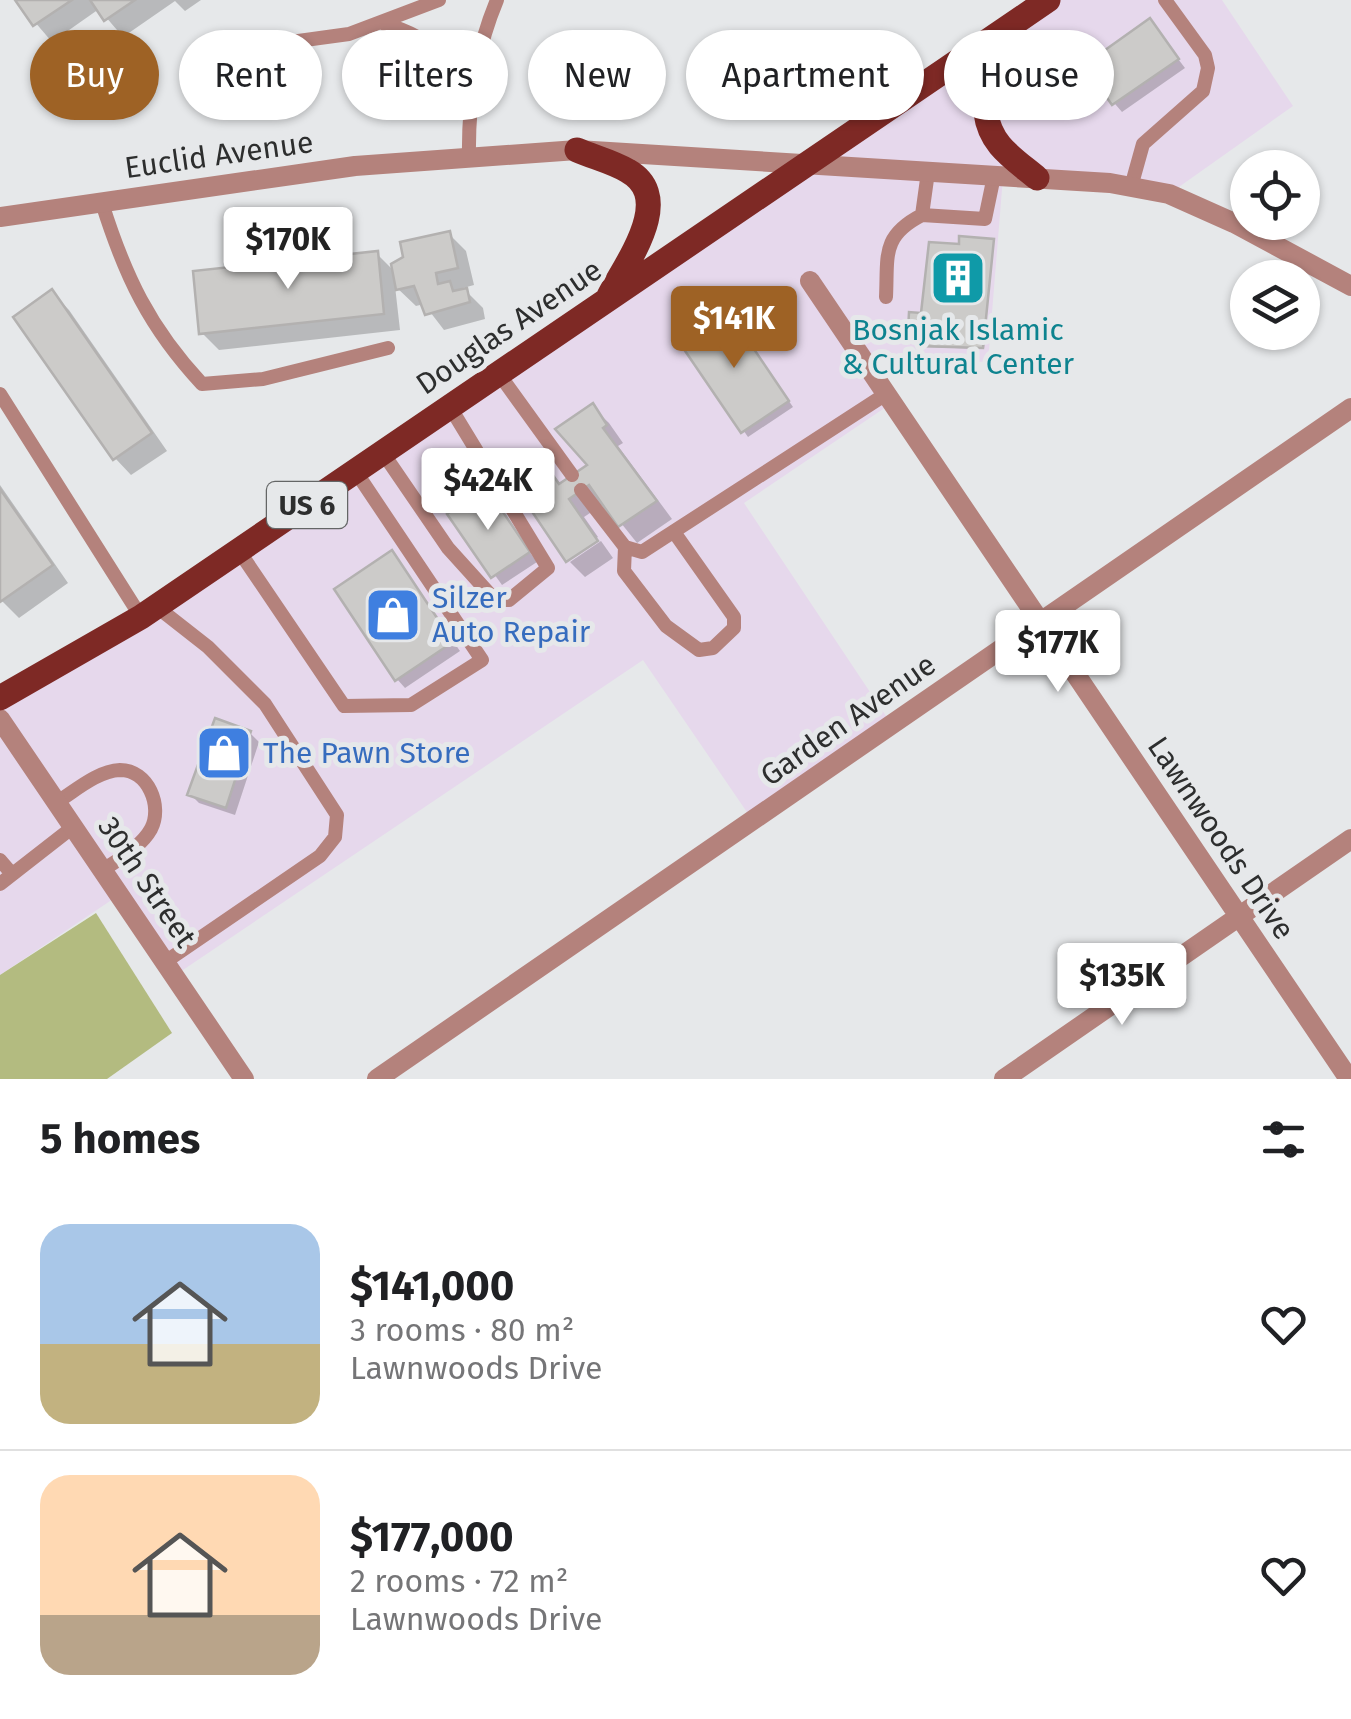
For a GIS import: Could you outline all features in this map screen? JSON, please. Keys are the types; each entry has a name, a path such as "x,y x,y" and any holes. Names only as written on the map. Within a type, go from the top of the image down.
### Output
{"main road":[{"name":"Douglas Avenue","path":"1005,30 1048,0"},
{"name":"Douglas Avenue","path":"0,698 149,612 944,71"},
{"path":"987,120 994,143 1037,178"},
{"path":"577,150 632,172 648,192 649,218 606,300"}],"street":[{"name":"Euclid Avenue","path":"0,218 355,166 577,150 1131,187 1170,194 1234,222 1351,286"},
{"name":"Lawnwoods Drive","path":"810,281 1349,1079"},
{"name":"Garden Avenue","path":"377,1079 1351,408"},
{"name":"30th Street","path":"0,718 244,1079"},
{"path":"1004,1079 1351,839"}],"lane":[{"path":"322,38 386,24 439,0"},
{"path":"487,30 497,0"},
{"path":"1131,187 1143,144 1203,91 1208,68 1205,55 1165,0"},
{"path":"386,24 399,30"},
{"path":"468,120 469,158"},
{"path":"922,215 928,172"},
{"path":"886,298 892,237 898,227 922,215 985,218 994,176"},
{"path":"102,203 124,274 175,355 202,384 263,379 388,348"},
{"path":"499,374 572,475"},
{"path":"0,394 149,612 208,648 265,704 337,814 335,837 320,856 165,962"},
{"path":"582,490 626,547 642,552 886,394"},
{"path":"383,453 448,548 495,600 509,600 548,568 450,407"},
{"path":"422,510 487,469"},
{"path":"238,551 344,706 412,705 482,660 356,472"},
{"path":"626,547 624,571 666,626 699,650 713,648 734,628 734,617 674,532"},
{"path":"56,802 100,775 120,770 140,775 148,784 153,827 138,844 102,870"},
{"path":"0,860 6,879 73,826"}],"shaded area":[{"path":"1048,0 1222,0 1293,106 1169,194 1003,177 988,362 862,357 892,403 744,503 892,725 753,821 643,660 174,976 119,895 0,975 0,698 868,120 924,120 924,83 944,69 944,120 1114,120 1114,30 1003,30"}],"green space":[{"path":"96,913 172,1033 107,1079 0,1079 0,975"}],"building":[{"path":"15,0 72,0 33,26"},
{"path":"90,0 135,0 104,21"},
{"path":"1150,18 1179,59 1114,104 1114,44"},
{"path":"450,231 458,268 436,273 438,284 450,281 453,291 467,288 470,302 425,315 414,286 396,290 391,264 403,257 400,242"},
{"name":"Bosnjak Islamic & Cultural Center","path":"959,236 994,239 983,348 919,346 922,334 908,332 909,312 921,313 929,242 959,244"},
{"path":"378,251 384,314 199,334 193,271"},
{"path":"52,289 152,433 113,460 13,317"},
{"path":"727,309 789,401 741,433 679,342"},
{"path":"593,403 607,425 603,428 657,501 618,527 589,485 569,499 598,541 566,562 506,473 537,452 559,484 587,465 555,429"},
{"path":"486,487 530,552 491,578 447,514"},
{"path":"0,489 53,565 0,602"},
{"name":"Silzer Auto Repair","path":"392,550 453,642 395,681 334,589"},
{"name":"The Pawn Store","path":"215,718 251,731 226,808 187,795"}],"place":[{"name":"Bosnjak Islamic & Cultural Center","path":"958,278"},
{"name":"Silzer Auto Repair","path":"393,615"},
{"name":"The Pawn Store","path":"224,753"}]}
